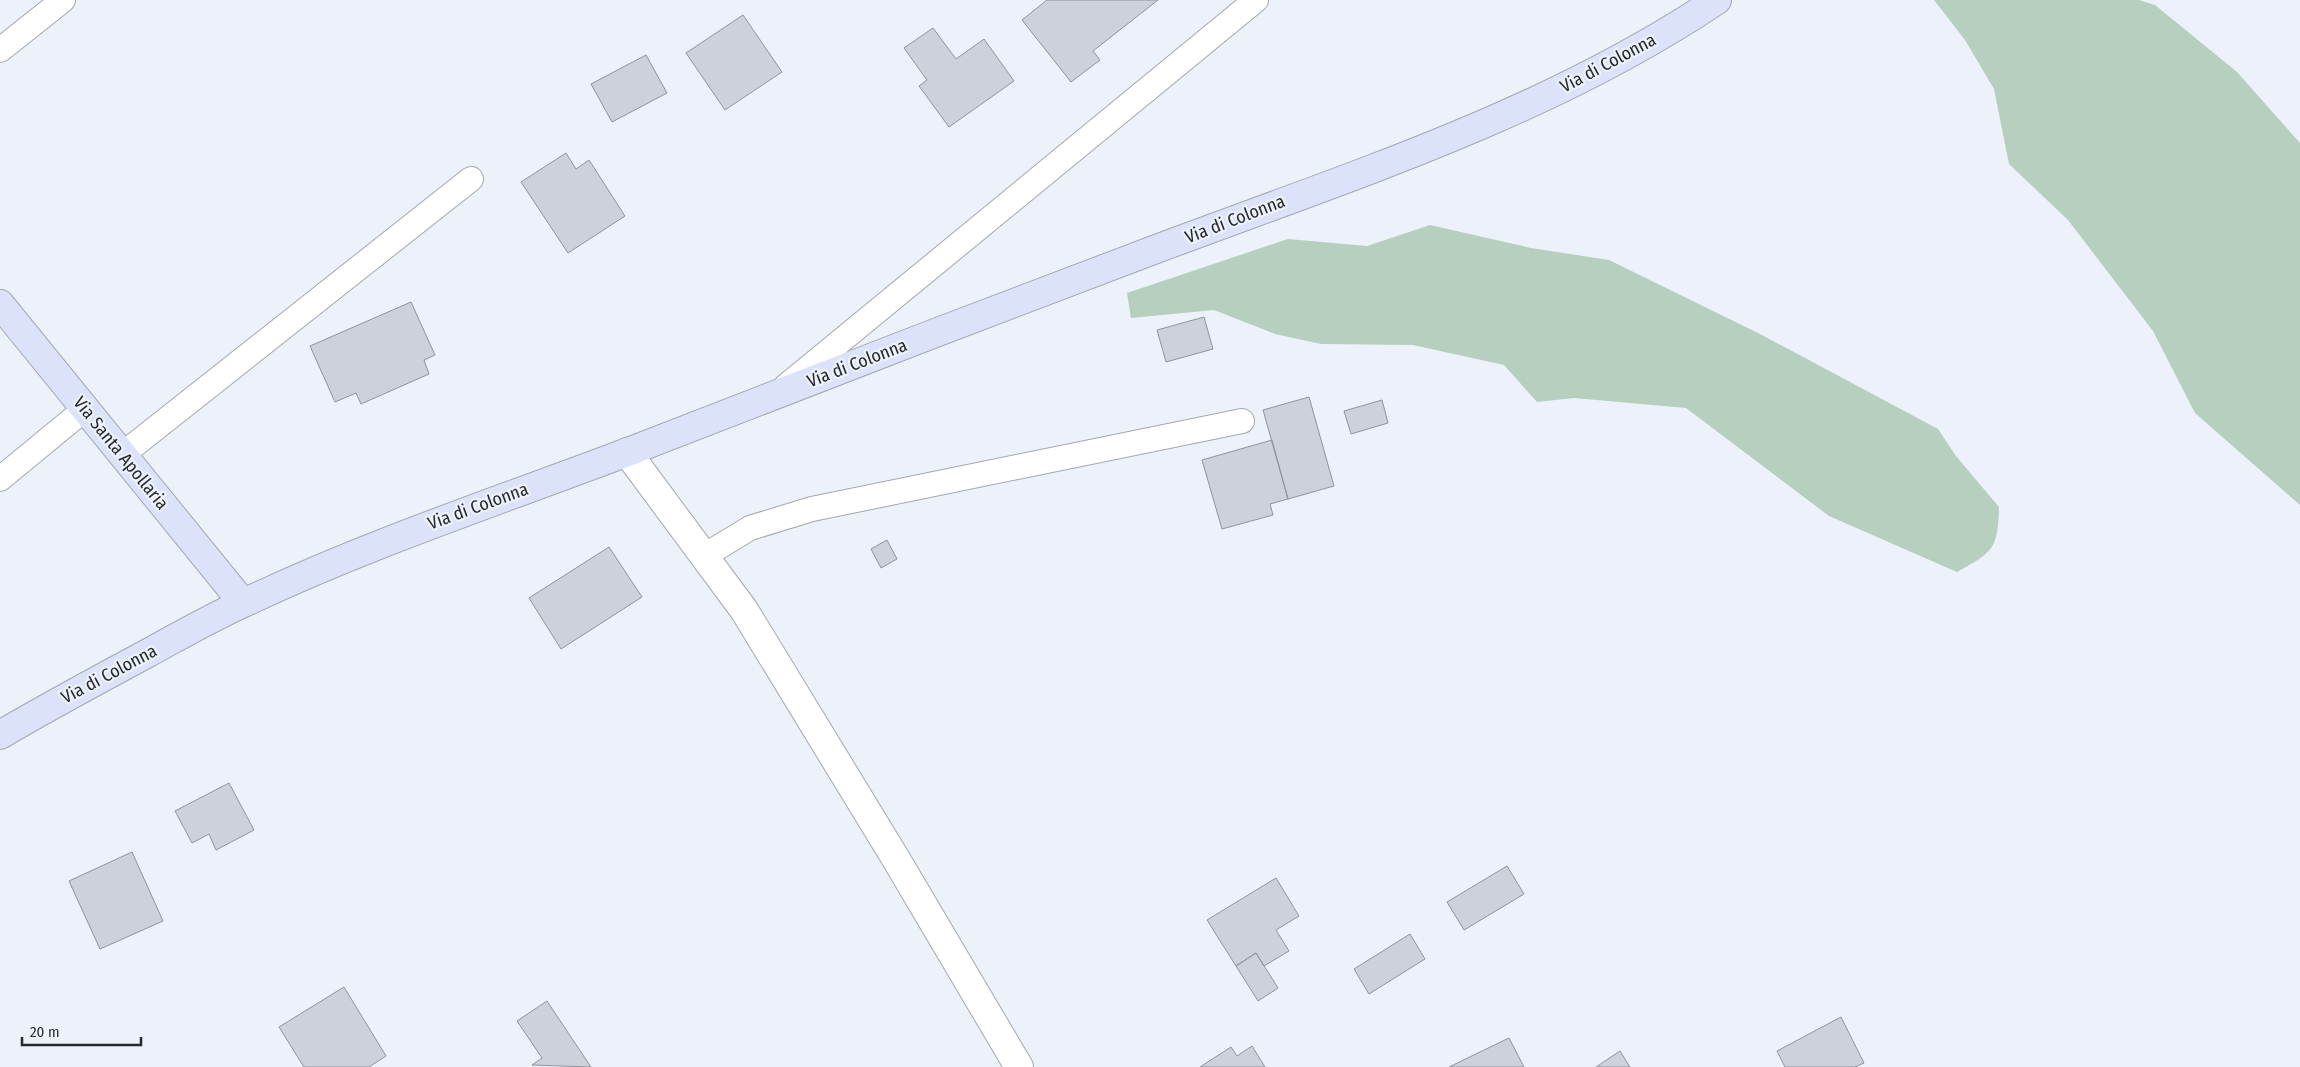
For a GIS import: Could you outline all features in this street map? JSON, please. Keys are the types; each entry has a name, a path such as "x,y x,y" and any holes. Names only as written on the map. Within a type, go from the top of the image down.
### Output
{"street":[{"name":"Via di Colonna","path":"0,735 49,706 243,603 422,526 626,452 1476,128 1566,87 1640,48 1716,0"},
{"name":"Via Santa Apollaria","path":"0,304 243,603"},
{"path":"626,452 744,610 896,859 1019,1067"}],"lane":[{"path":"0,50 63,0"},
{"path":"777,394 1256,0"},
{"path":"123,454 471,179"},
{"path":"0,479 86,409"},
{"path":"704,556 750,528 812,509 1242,421"}],"green space":[{"path":"1934,0 2139,0 2155,5 2237,72 2300,143 2300,505 2195,413 2153,331 2068,220 2009,164 1994,89 1965,40"},
{"path":"1430,225 1531,248 1609,260 1760,334 1938,429 1956,456 1999,507 1995,541 1986,554 1957,572 1829,516 1686,408 1574,398 1537,402 1504,365 1413,345 1321,344 1275,334 1214,310 1131,318 1127,293 1288,239 1367,246"}],"building":[{"path":"1047,0 1158,0 1093,51 1100,60 1071,82 1022,20"},
{"path":"743,15 782,72 725,110 686,53"},
{"path":"933,28 956,59 984,39 1014,81 949,127 919,86 927,80 904,48"},
{"path":"646,55 667,93 612,122 591,84"},
{"path":"566,153 576,169 589,160 625,216 568,253 521,182"},
{"path":"411,302 435,355 424,360 429,374 361,404 356,393 335,402 310,346"},
{"path":"1204,317 1213,349 1166,362 1157,330"},
{"path":"1309,397 1334,486 1288,499 1263,410"},
{"path":"1382,400 1388,423 1351,434 1344,411"},
{"path":"1272,440 1288,499 1270,504 1273,515 1222,529 1202,460"},
{"path":"887,540 897,559 881,568 871,549"},
{"path":"609,547 642,597 561,649 529,598"},
{"path":"229,783 254,830 216,850 209,834 192,843 175,811"},
{"path":"132,852 163,921 100,949 69,881"},
{"path":"1507,866 1524,894 1464,930 1447,902"},
{"path":"1276,878 1299,916 1276,930 1289,951 1264,966 1256,953 1236,966 1207,920"},
{"path":"1410,934 1425,959 1369,994 1354,969"},
{"path":"1256,953 1278,988 1258,1001 1236,966"},
{"path":"344,987 386,1056 369,1067 304,1067 279,1027"},
{"path":"547,1001 591,1067 532,1065 542,1058 517,1021"},
{"path":"1841,1017 1864,1063 1855,1067 1785,1067 1777,1051"},
{"path":"1509,1038 1524,1067 1449,1067"},
{"path":"1252,1046 1265,1067 1200,1067 1231,1047 1237,1056"},
{"path":"1620,1051 1630,1067 1596,1067"}]}
